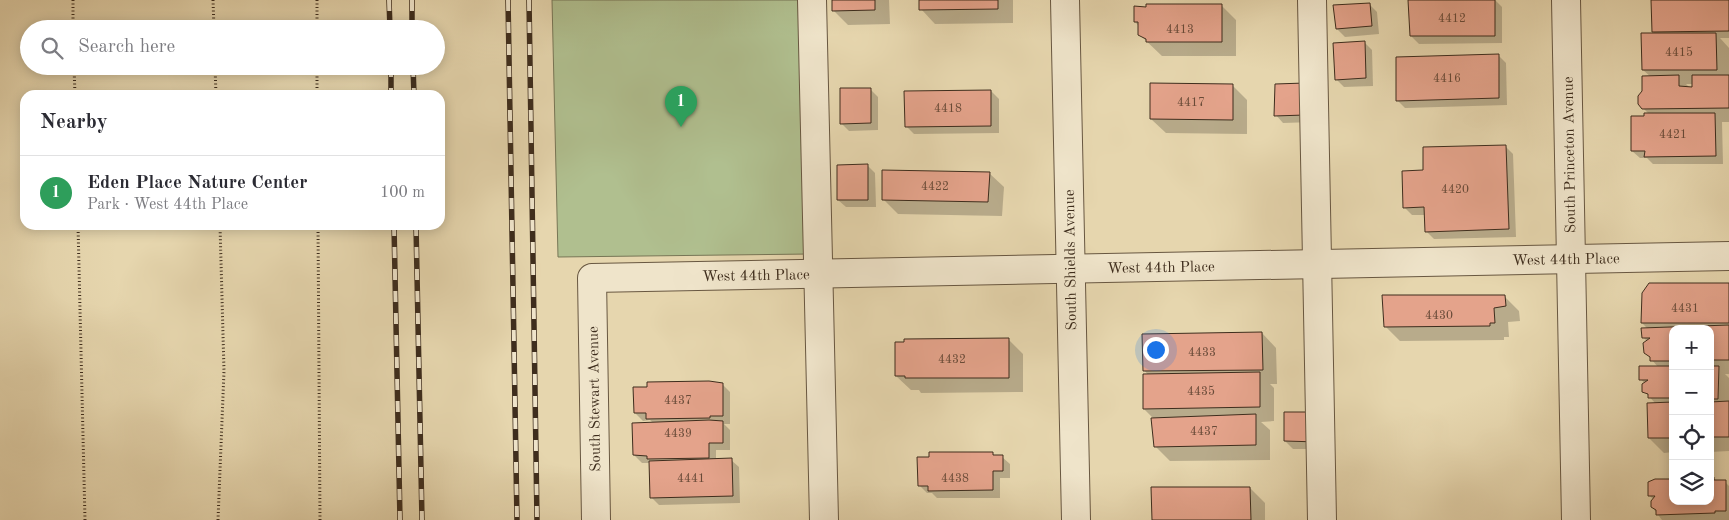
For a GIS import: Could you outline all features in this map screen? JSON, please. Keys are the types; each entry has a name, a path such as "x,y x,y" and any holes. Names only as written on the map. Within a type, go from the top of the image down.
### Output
{"street":[{"path":"812,0 824,520"},
{"name":"South Shields Avenue","path":"1065,0 1076,520"},
{"path":"1312,0 1322,520"},
{"name":"South Princeton Avenue","path":"1566,0 1576,520"},
{"name":"West 44th Place","path":"592,278 1729,256"},
{"name":"South Stewart Avenue","path":"592,278 596,520"}],"path":[{"path":"73,0 74,20"},
{"path":"213,0 214,20"},
{"path":"317,0 317,20"},
{"path":"74,75 75,90"},
{"path":"215,75 216,90"},
{"path":"317,75 317,90"},
{"path":"78,230 85,520"},
{"path":"218,520 224,372 220,230"},
{"path":"318,230 320,520"}],"green space":[{"path":"552,0 805,0 810,254 558,257"}],"building":[{"path":"832,0 875,0 875,10 832,11"},
{"path":"919,0 998,0 998,9 919,10"},
{"path":"1408,0 1495,0 1495,36 1410,36"},
{"path":"1651,0 1729,0 1729,31 1652,32"},
{"path":"1370,3 1372,26 1336,29 1333,5"},
{"path":"1146,4 1222,4 1222,42 1146,42 1146,39 1138,35 1138,22 1134,22 1134,6 1146,7"},
{"path":"1641,33 1716,33 1717,70 1642,70"},
{"path":"1365,41 1366,78 1335,80 1333,43"},
{"path":"1499,54 1499,98 1396,101 1396,57"},
{"path":"1679,75 1679,86 1692,87 1692,75 1729,75 1729,108 1642,109 1638,104 1638,96 1642,91 1642,76"},
{"path":"1150,83 1233,84 1233,120 1150,119"},
{"path":"1305,83 1305,115 1274,116 1275,84"},
{"path":"840,88 871,88 871,123 840,124"},
{"path":"991,90 991,126 905,127 904,91"},
{"path":"1644,113 1715,113 1716,156 1644,157 1645,151 1631,151 1631,116 1644,116"},
{"path":"1506,145 1509,229 1425,232 1424,207 1403,208 1402,171 1423,170 1423,147"},
{"path":"868,164 868,200 837,200 837,165"},
{"path":"882,170 990,172 988,202 882,200"},
{"path":"1649,283 1729,283 1729,323 1641,323 1642,293"},
{"path":"1382,295 1505,295 1506,306 1494,308 1495,323 1490,323 1490,326 1384,327"},
{"path":"1729,325 1729,360 1714,360 1714,326"},
{"path":"1669,327 1669,361 1650,361 1650,357 1644,353 1643,343 1650,338 1642,338 1641,328"},
{"path":"1262,332 1263,370 1143,371 1142,334"},
{"path":"1009,338 1009,378 905,378 905,376 895,376 895,342 904,342 904,339"},
{"path":"1639,366 1669,366 1669,398 1648,398 1648,394 1642,392 1642,384 1648,380 1639,380"},
{"path":"1714,366 1719,366 1718,399 1714,399"},
{"path":"1260,372 1260,407 1143,409 1143,374"},
{"path":"709,381 723,383 723,416 646,419 646,413 634,413 633,387 647,387 647,382"},
{"path":"1729,401 1729,437 1714,437 1714,402"},
{"path":"1669,402 1669,438 1648,438 1647,403"},
{"path":"1284,412 1319,412 1319,442 1284,441"},
{"path":"1256,414 1256,445 1154,447 1151,418"},
{"path":"723,421 723,443 709,443 709,458 647,459 647,456 633,455 632,423"},
{"path":"929,452 993,452 993,455 1003,455 1003,471 993,471 993,490 928,491 928,486 918,486 917,457 929,457"},
{"path":"732,458 733,496 650,498 649,461"},
{"path":"1655,479 1669,479 1669,505 1714,505 1714,480 1726,480 1726,511 1656,515 1656,510 1651,507 1651,501 1655,496 1648,496 1648,482"},
{"path":"1151,487 1250,487 1251,520 1152,520"}],"railway":[{"path":"389,0 390,20"},
{"path":"412,0 412,20"},
{"path":"508,0 517,520"},
{"path":"529,0 537,520"},
{"path":"391,75 391,90"},
{"path":"413,75 414,90"},
{"path":"394,230 400,520"},
{"path":"416,230 422,520"}],"place":[{"name":"Eden Place Nature Center","path":"681,127"}]}
